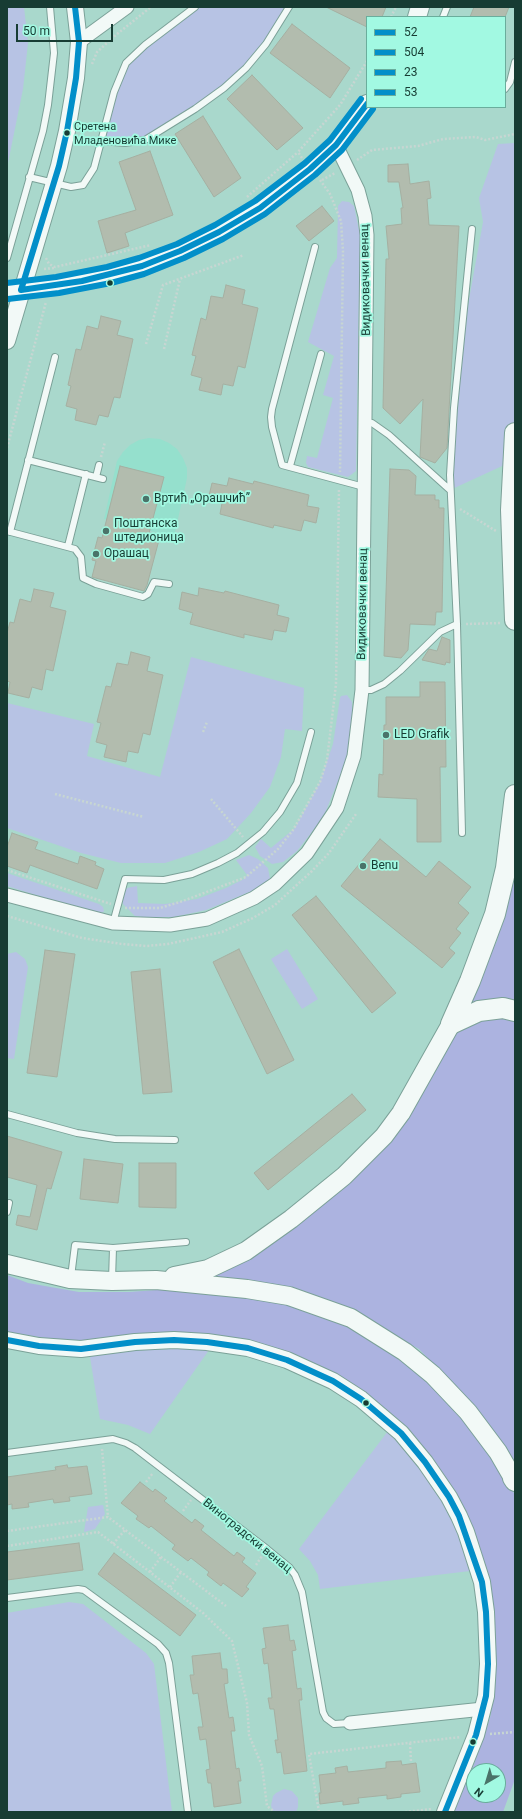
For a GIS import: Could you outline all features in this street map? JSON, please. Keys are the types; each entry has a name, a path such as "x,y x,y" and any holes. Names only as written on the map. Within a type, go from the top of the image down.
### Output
{"main road":[{"path":"14,290 82,281 142,266 180,251 219,232 315,175 366,105"},
{"path":"511,621 515,433"},
{"path":"156,1280 208,1269 246,1251 291,1219 344,1176 384,1136 401,1113 451,1024 470,981 494,914 506,868 515,794"},
{"path":"451,1024 479,1011 503,1008 515,1011"},
{"path":"7,1264 70,1279 112,1281 156,1280 247,1289 289,1296 351,1318 367,1326 405,1352 442,1384 468,1412 498,1452 514,1479"}],"street":[{"path":"7,341 14,290 54,184 73,104 79,42 75,7"},
{"path":"79,42 127,7"},
{"name":"Видиковачки венац","path":"7,895 113,923 170,925 207,919 254,898 286,875 318,837 339,803 354,756 362,690 367,235 362,202 347,166 336,145"},
{"path":"7,1340 39,1346 81,1349 135,1342 174,1340 189,1340 242,1347 287,1360 315,1372 361,1399 392,1424 425,1462 449,1497 466,1532 482,1582 486,1612 488,1664 483,1709 465,1765 446,1810"},
{"name":"Виноградски венац","path":"350,1723 483,1709"}],"lane":[{"path":"7,258 43,131 52,79 54,53 50,7"},
{"path":"29,177 71,187 83,186 94,168 114,92 126,63 145,45 195,7"},
{"path":"101,141 125,143 145,140 195,109 224,88 246,68 266,44 289,7"},
{"path":"506,88 510,82 515,62"},
{"path":"462,833 457,624 452,504 450,490 454,408 472,229"},
{"path":"315,246 271,417 282,465 364,487"},
{"path":"290,466 321,354"},
{"path":"55,357 8,531 75,549 80,554 83,578 96,584 143,597 148,594 154,582 169,584"},
{"path":"365,422 372,423 389,435 450,490"},
{"path":"28,460 103,479"},
{"path":"96,477 99,465"},
{"path":"68,546 86,474"},
{"path":"362,690 371,690 384,684 400,671 440,632 457,624"},
{"path":"113,923 125,879 158,880 192,874 229,858 248,845 272,822 292,793 302,770 311,732"},
{"path":"7,1114 78,1133 115,1139 175,1140"},
{"path":"7,1212 9,1203"},
{"path":"70,1279 75,1245 113,1248 186,1242"},
{"path":"112,1281 113,1248"},
{"name":"Виноградски венац","path":"7,1452 113,1440 135,1448 289,1567 295,1575 302,1592 323,1712 326,1718 334,1724 350,1723"},
{"path":"7,1598 78,1589 84,1590 158,1644 166,1653 170,1662 188,1812"}],"path":[{"path":"91,69 97,52 151,7"},
{"path":"392,16 396,7"},
{"path":"241,200 298,152 340,105 366,63"},
{"path":"315,175 347,166 372,150 418,146 443,139 476,137 485,140 515,134"},
{"path":"298,152 330,194 339,213 343,251 336,684"},
{"path":"44,269 154,244"},
{"path":"146,344 163,284 244,255"},
{"path":"46,257 49,264 54,267"},
{"path":"164,349 180,279"},
{"path":"7,448 47,297"},
{"path":"101,458 105,442"},
{"path":"452,504 500,533 512,534"},
{"path":"457,624 511,621"},
{"path":"204,732 206,722"},
{"path":"55,794 144,817"},
{"path":"211,799 248,845"},
{"path":"7,870 118,906"},
{"path":"101,1441 108,1517"},
{"path":"7,1531 108,1517 226,1606"},
{"path":"113,1544 125,1530"},
{"path":"7,1546 98,1532 203,1613 232,1641 247,1703 249,1735 262,1766 267,1806 274,1812"},
{"path":"150,1572 161,1557"},
{"path":"170,1587 181,1572"},
{"path":"319,1812 309,1754 466,1736"},
{"path":"410,1743 411,1760"},
{"path":"405,1812 446,1810"}],"shaded area":[{"path":"7,7 24,7 28,43 23,89 8,163"},
{"path":"196,7 289,7 266,44 224,88 145,140 101,141 126,63"},
{"path":"515,143 515,433 513,461 450,490 459,355 483,222 479,198 498,144"},
{"path":"342,201 349,202 354,206 360,235 356,471 348,477 308,467 306,463 307,456 317,458 333,398 323,395 334,356 308,342 330,268 337,258 338,206"},
{"name":"Вртић „Орашчић”","path":"149,438 160,439 177,449 187,468 187,478 174,537 104,519 117,461 130,445 139,440"},
{"path":"191,657 304,688 302,731 285,729 281,757 270,787 251,813 227,839 199,852 165,863 121,863 81,853 7,828 7,703 94,724 87,756 160,777"},
{"path":"347,695 352,702 352,735 347,759 323,818 297,851 283,862 272,864 260,856 255,847 261,839 271,848 295,828 320,782 333,744 340,698 341,696"},
{"path":"515,841 515,1006 456,1018 497,941"},
{"path":"249,855 258,859 268,868 270,879 264,886 206,910 174,917 143,917 135,916 123,904 122,899 127,888 137,886 138,903 165,904 197,899 226,888 244,879 247,875 236,860"},
{"path":"7,873 99,904 103,907 104,911 101,914 96,914 7,886"},
{"path":"287,949 318,999 302,1009 271,959"},
{"path":"16,952 25,959 28,967 14,1059 7,1058 7,954"},
{"path":"500,1015 515,1020 515,1464 461,1393 419,1349 354,1314 297,1289 256,1281 208,1278 343,1179 452,1036 472,1020"},
{"path":"7,1275 28,1283 79,1292 129,1292 170,1289 278,1301 318,1312 367,1334 447,1395 489,1449 515,1495 515,1779 503,1812 454,1812 466,1783 466,1803 506,1803 506,1763 474,1763 490,1718 496,1677 495,1625 491,1595 407,1431 288,1354 98,1340 65,1341 7,1332"},
{"path":"199,1348 209,1350 150,1434 128,1425 100,1419 90,1357 98,1352"},
{"path":"388,1431 405,1447 445,1503 464,1543 470,1571 320,1589 318,1575 310,1561 299,1549"},
{"path":"103,1505 105,1514 95,1529 84,1532 88,1507"},
{"path":"69,1602 83,1604 146,1653 154,1664 172,1812 7,1812 7,1613"},
{"path":"284,1789 292,1791 298,1798 298,1807 296,1812 274,1812 272,1809 271,1805 273,1796"}],"building":[{"path":"326,7 386,7 382,16 366,16 366,27"},
{"path":"474,7 509,7 505,16 470,16"},
{"path":"292,24 350,68 330,98 270,53"},
{"path":"252,75 303,128 277,150 227,99"},
{"path":"203,116 241,178 214,197 175,134"},
{"path":"150,151 173,215 125,233 129,246 107,253 98,221 136,210 119,162"},
{"path":"408,164 410,184 429,181 431,198 427,199 429,225 459,226 447,448 435,463 420,457 423,399 400,424 383,408 386,259 389,259 386,226 402,224 401,208 403,208 399,182 388,182 388,165"},
{"path":"322,206 334,221 309,241 296,226"},
{"path":"226,285 245,290 242,304 258,308 245,368 238,366 233,386 223,384 221,395 199,390 202,378 191,375 196,356 192,355 201,318 206,320 211,296 223,298"},
{"path":"101,316 121,321 117,335 133,339 120,398 114,397 108,417 99,415 96,425 75,420 77,409 66,406 71,386 68,385 76,349 81,350 87,326 98,329"},
{"path":"120,466 164,477 148,537 159,540 144,591 92,577 96,561 92,560 98,537 102,538"},
{"path":"390,469 409,470 416,476 415,495 435,495 435,500 439,500 439,508 444,508 442,612 436,612 435,625 410,624 408,650 401,658 384,656"},
{"path":"229,478 253,484 254,481 309,495 307,506 319,508 316,523 304,520 301,531 274,525 273,528 220,514 222,503 208,500 212,483 227,486"},
{"path":"199,588 224,593 225,591 279,605 277,615 289,618 286,632 274,630 272,640 244,634 244,638 190,624 193,613 179,609 182,592 198,596"},
{"path":"34,589 54,593 50,607 66,611 53,671 46,669 42,690 32,687 29,698 8,693 10,682 7,681 7,633 10,622 14,623 20,599 31,602"},
{"path":"442,637 450,640 450,663 446,662 445,665 422,660 429,649 437,651"},
{"path":"131,652 150,657 147,671 163,675 150,735 143,733 138,753 128,751 126,762 104,757 107,745 96,742 101,723 97,722 106,686 111,687 117,663 128,665"},
{"path":"420,682 445,682 446,767 440,767 441,842 417,842 417,799 378,797 379,774 383,775 386,697 420,697"},
{"path":"12,833 38,842 35,849 78,864 80,856 96,862 95,865 104,869 97,889 30,865 27,873 7,866 7,847"},
{"path":"380,839 426,877 439,861 471,887 458,903 469,913 456,929 461,933 449,948 455,953 442,968 341,886"},
{"path":"316,896 396,993 372,1013 292,915"},
{"path":"239,949 294,1060 267,1074 213,962"},
{"path":"45,950 75,954 57,1077 27,1073"},
{"path":"160,969 172,1092 143,1094 131,972"},
{"path":"352,1094 366,1110 268,1190 254,1173"},
{"path":"7,1136 62,1152 51,1189 47,1188 37,1230 16,1225 18,1215 30,1217 37,1185 7,1177"},
{"path":"84,1159 123,1164 118,1203 80,1199"},
{"path":"139,1163 176,1163 176,1208 139,1207"},
{"path":"67,1465 68,1468 87,1466 92,1494 69,1497 70,1501 54,1503 53,1499 28,1503 29,1507 12,1509 12,1504 7,1505 7,1477 56,1470 55,1467"},
{"path":"140,1482 153,1492 155,1489 167,1498 164,1501 192,1523 195,1519 204,1526 201,1530 234,1556 237,1552 245,1558 242,1562 256,1573 246,1587 249,1589 242,1597 223,1583 221,1586 207,1575 209,1572 191,1558 188,1561 172,1549 175,1545 151,1526 149,1528 136,1519 138,1516 121,1503"},
{"path":"79,1543 83,1570 7,1580 7,1552"},
{"path":"114,1553 196,1615 180,1636 98,1574"},
{"path":"288,1625 290,1641 294,1640 296,1650 292,1651 297,1689 301,1688 302,1700 299,1700 307,1771 284,1774 281,1752 277,1753 275,1740 278,1740 274,1709 270,1709 268,1698 272,1698 268,1663 264,1664 262,1649 266,1648 263,1628"},
{"path":"220,1653 222,1669 227,1669 228,1683 224,1684 229,1718 233,1717 235,1731 231,1731 236,1769 239,1768 241,1781 238,1781 241,1803 214,1807 211,1783 208,1783 206,1770 210,1769 206,1739 200,1740 198,1727 203,1727 198,1693 193,1694 190,1675 194,1675 192,1656"},
{"path":"401,1761 402,1765 416,1763 420,1792 401,1794 401,1797 387,1799 387,1795 358,1798 359,1803 343,1805 343,1801 320,1804 319,1793 321,1793 319,1775 336,1773 335,1768 347,1766 348,1772 386,1768 386,1762"}],"transit line":[{"name":"504","path":"21,290 59,166 67,131 76,78 79,42 75,7"},
{"name":"53","path":"7,283 56,277 107,267 139,258 177,244 215,225 255,201 305,163 330,140 361,99"},
{"name":"504","path":"21,290 82,281 142,266 180,251 219,232 260,208 310,169 336,145 366,105"},
{"name":"23","path":"8,299 59,293 111,283 144,274 184,258 223,239 265,214 315,175 342,150 373,109"},
{"name":"52","path":"7,1340 39,1346 81,1349 135,1342 174,1340 207,1342 248,1348 287,1360 333,1381 361,1399 401,1433 425,1462 449,1497 459,1516 482,1582 486,1612 488,1664 486,1696 476,1735 445,1812"}],"place":[{"name":"Сретена Младеновића Мике","path":"67,133"},
{"name":"Вртић „Орашчић”","path":"146,499"},
{"name":"Поштанска штедионица","path":"106,531"},
{"name":"Орашац","path":"96,554"},
{"name":"LED Grafik","path":"386,735"},
{"name":"Benu","path":"363,866"}]}
